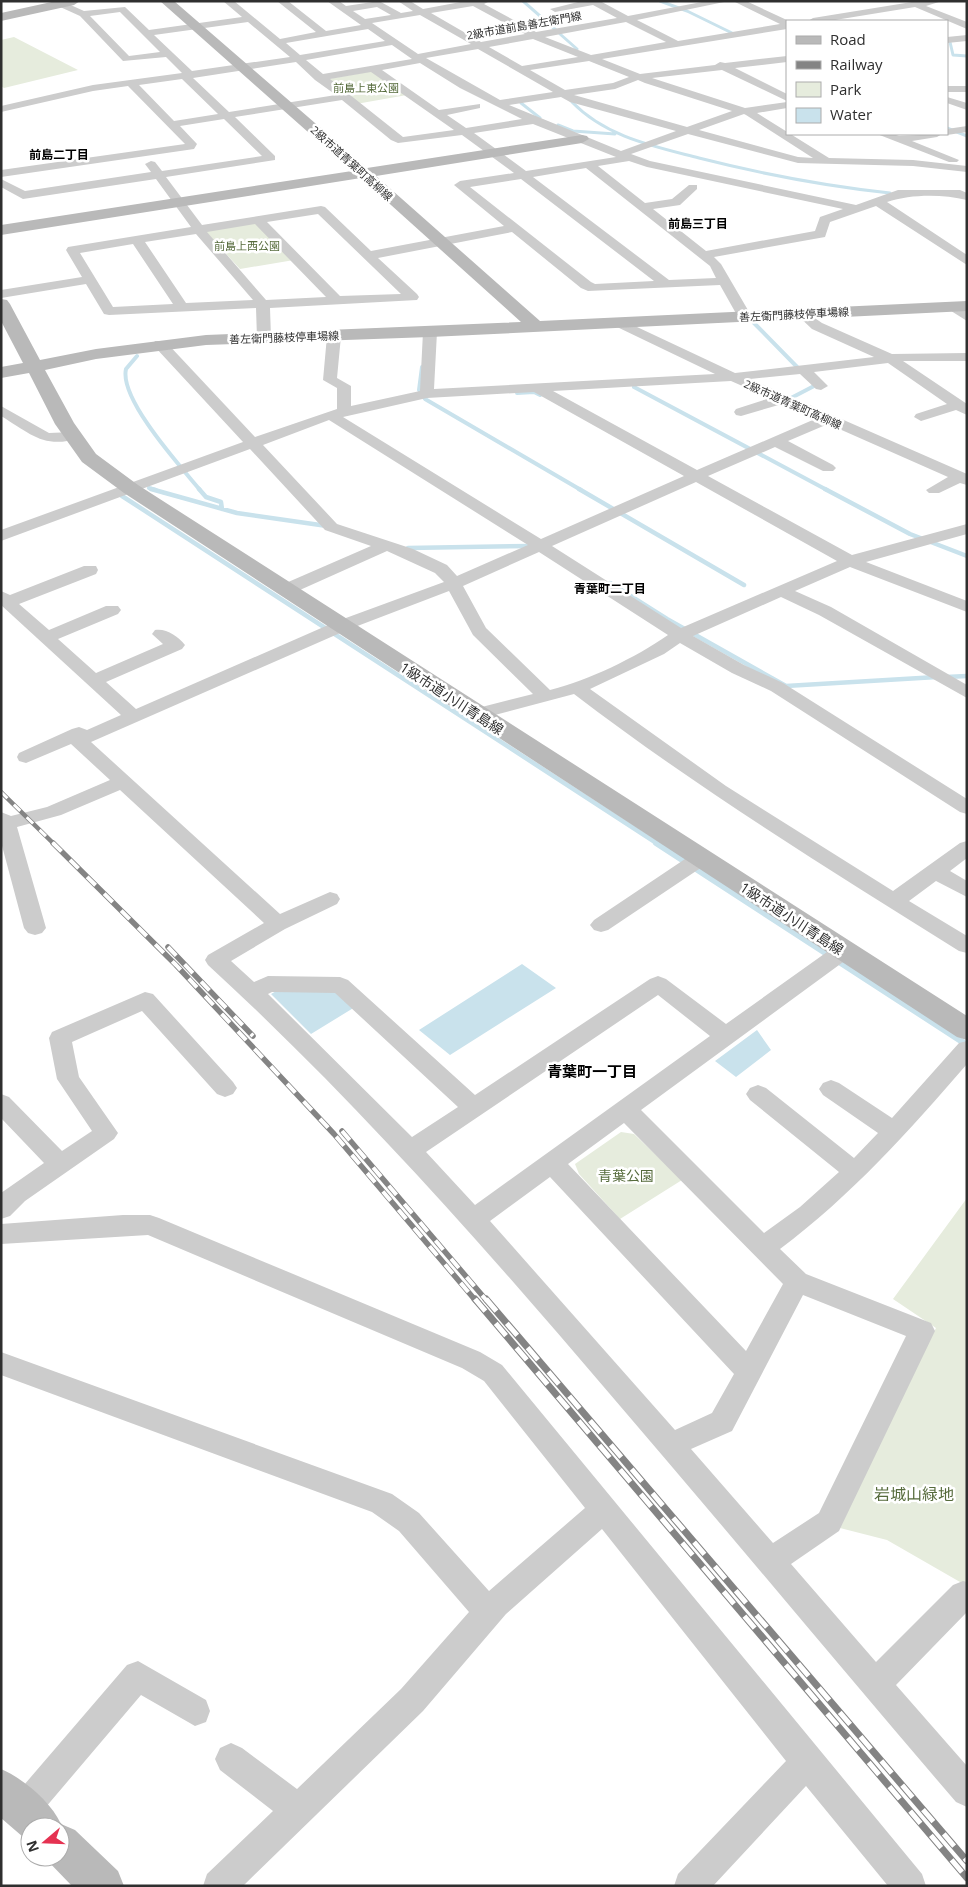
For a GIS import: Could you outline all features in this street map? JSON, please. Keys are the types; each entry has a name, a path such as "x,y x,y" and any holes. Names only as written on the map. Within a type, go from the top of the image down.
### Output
{"street":[{"path":"1,18 74,1"},
{"name":"2級市道青葉町高柳線","path":"166,1 241,68 289,106 536,327"},
{"path":"228,1 343,98 395,138 402,140 536,120"},
{"path":"282,1 324,34"},
{"path":"332,1 419,59 500,104 582,139 647,164 855,208"},
{"path":"403,1 574,100 798,160 824,160 836,163 913,163 967,170"},
{"name":"2級市道前島善左衛門線","path":"319,78 479,46 724,1"},
{"path":"738,1 786,24"},
{"path":"819,20 913,3 937,1"},
{"path":"276,42 324,34 400,16 477,2 535,36 638,77 744,111 786,134"},
{"path":"555,9 593,2 691,51"},
{"path":"913,3 967,26"},
{"path":"61,4 83,14 127,59 168,54"},
{"path":"345,10 379,4 400,16"},
{"path":"841,4 878,20"},
{"path":"647,5 662,12"},
{"path":"1,182 23,195 271,158 122,9 83,14"},
{"path":"765,14 783,10"},
{"path":"916,16 934,12"},
{"path":"147,33 249,19"},
{"path":"735,25 750,32"},
{"path":"520,69 786,25"},
{"path":"700,29 715,37"},
{"path":"948,40 967,38"},
{"path":"1,109 73,92 241,68 395,42"},
{"path":"707,59 786,98"},
{"path":"500,104 616,86 638,77 786,59"},
{"path":"681,61 698,70"},
{"path":"372,68 495,153 666,284"},
{"path":"1,174 190,147 191,144 173,124 132,83"},
{"path":"948,89 967,89"},
{"path":"173,124 343,98"},
{"path":"948,100 967,107"},
{"path":"725,281 593,288 586,285 460,185 589,165 626,156 688,130 744,111 786,105"},
{"path":"438,113 476,106"},
{"path":"948,112 967,107"},
{"path":"948,132 967,129"},
{"path":"788,135 824,160"},
{"path":"886,135 967,165"},
{"path":"899,140 931,135"},
{"path":"1,230 582,139"},
{"path":"144,154 198,229 263,304 264,338"},
{"path":"589,165 715,264 745,317"},
{"path":"644,207 676,202 693,187"},
{"path":"705,255 821,234 824,220 898,194 956,193 967,197"},
{"path":"898,194 913,204"},
{"path":"877,201 967,260"},
{"path":"320,210 412,297 109,311 72,250 198,229 258,220 320,210"},
{"path":"258,220 336,300"},
{"path":"367,256 513,228"},
{"path":"137,240 182,307"},
{"path":"1,294 90,279"},
{"name":"1級市道小川青島線","path":"1,304 73,436 89,458 131,489 285,590 842,952 967,1030"},
{"name":"善左衛門藤枝停車場線","path":"1,373 160,344 803,314 962,309"},
{"path":"803,314 817,326 889,358 962,408"},
{"name":"2級市道青葉町高柳線","path":"620,323 783,400 963,478"},
{"path":"427,394 430,332"},
{"path":"334,336 330,380 344,386 337,413"},
{"path":"160,344 255,443 331,527 407,552 441,569 453,584 478,631 547,697"},
{"path":"1,536 337,413 427,394 733,377 889,358 967,357"},
{"name":"善左衛門藤枝停車場線","path":"1,379 35,366"},
{"path":"803,369 821,386"},
{"path":"536,388 850,561 967,607"},
{"path":"742,412 783,400"},
{"path":"921,417 962,408"},
{"path":"1,410 52,439 73,436"},
{"path":"337,413 680,635 738,669 777,687 967,808"},
{"path":"278,924 78,741 135,718 341,626 453,584 542,546 695,476 827,419"},
{"path":"776,441 828,468"},
{"path":"934,490 963,478"},
{"path":"476,714 577,688 635,662 658,650 680,635 850,561 967,529"},
{"path":"285,590 386,545"},
{"path":"90,570 5,599 135,718"},
{"path":"781,591 825,611 967,693"},
{"path":"47,637 112,610"},
{"path":"94,680 176,645 161,634"},
{"path":"577,688 611,715 738,802 967,946"},
{"path":"26,758 79,733 85,738"},
{"path":"35,928 3,822 54,811 123,782"},
{"path":"894,900 967,848"},
{"path":"601,926 700,858"},
{"path":"935,871 967,890"},
{"path":"330,899 278,924 216,960 253,993 370,1107 474,1219 772,1560 967,1791"},
{"path":"474,1219 842,952"},
{"path":"253,993 268,984 340,985 473,1107"},
{"path":"410,1151 658,984 726,1036"},
{"path":"1,1209 16,1194 106,1133 68,1079 60,1038 145,1000 225,1088"},
{"path":"763,1248 809,1214 855,1172 967,1049"},
{"path":"831,1090 893,1131"},
{"path":"758,1094 855,1172"},
{"path":"1,1103 60,1164"},
{"path":"625,1109 797,1282 922,1331 829,1522 772,1560"},
{"path":"552,1163 749,1372"},
{"path":"1,1234 123,1225 150,1225 471,1360 493,1373 806,1762 910,1886"},
{"path":"671,1445 722,1422 797,1282"},
{"path":"1,1363 382,1503 409,1522 489,1613"},
{"path":"219,1886 412,1700 489,1613 552,1553 603,1510"},
{"path":"876,1685 963,1595 967,1598"},
{"path":"22,1809 138,1676 195,1711"},
{"path":"231,1759 298,1810"},
{"path":"690,1886 806,1762"}],"green space":[{"path":"14,37 78,70 4,88 1,86 1,40"},
{"name":"前島上東公園","path":"373,71 407,95 356,104 328,79"},
{"name":"前島上西公園","path":"255,222 294,260 240,269 204,230"},
{"name":"青葉公園","path":"621,1132 634,1134 682,1180 620,1219 579,1174 575,1164"},
{"name":"岩城山緑地","path":"967,1198 967,1586 887,1540 840,1528 903,1391 936,1328 893,1299"}],"water":[{"path":"522,964 556,988 450,1055 419,1030"},
{"path":"280,989 335,990 355,1007 311,1034 271,994"},
{"path":"757,1030 771,1050 736,1077 715,1061"}],"waterway":[{"path":"523,1 556,30"},
{"path":"660,1 687,11 732,33"},
{"path":"560,34 577,49 571,52"},
{"path":"950,42 953,55 967,56"},
{"path":"572,102 585,114 615,132 665,149 770,174 842,187 890,193"},
{"path":"521,103 540,118"},
{"path":"558,125 573,131 615,134"},
{"path":"948,128 967,136"},
{"path":"754,323 801,371"},
{"path":"137,356 126,369 126,382 132,397 141,414 166,450 200,490"},
{"path":"422,367 419,390 425,399 581,490"},
{"path":"791,398 816,385 813,383"},
{"path":"634,387 827,490"},
{"path":"517,393 534,392 540,395"},
{"path":"149,488 156,490"},
{"path":"151,489 222,509"},
{"path":"199,489 206,497 221,502 222,509"},
{"path":"579,489 744,585"},
{"path":"825,489 910,534 967,556"},
{"path":"122,496 658,844"},
{"path":"222,509 237,513 327,526"},
{"path":"408,548 531,546"},
{"path":"610,583 667,619 786,686 937,677"},
{"path":"946,677 967,676"},
{"path":"656,843 967,1045"}],"railway":[{"path":"1,792 54,844"},
{"path":"53,843 176,965 334,1134 476,1301"},
{"path":"168,947 253,1036"},
{"path":"342,1131 487,1301"},
{"path":"475,1299 967,1878"},
{"path":"486,1299 967,1861"}],"district":[{"name":"前島二丁目","path":"59,154"},
{"name":"前島三丁目","path":"698,223"},
{"name":"青葉町二丁目","path":"610,588"},
{"name":"青葉町一丁目","path":"592,1071"}]}
